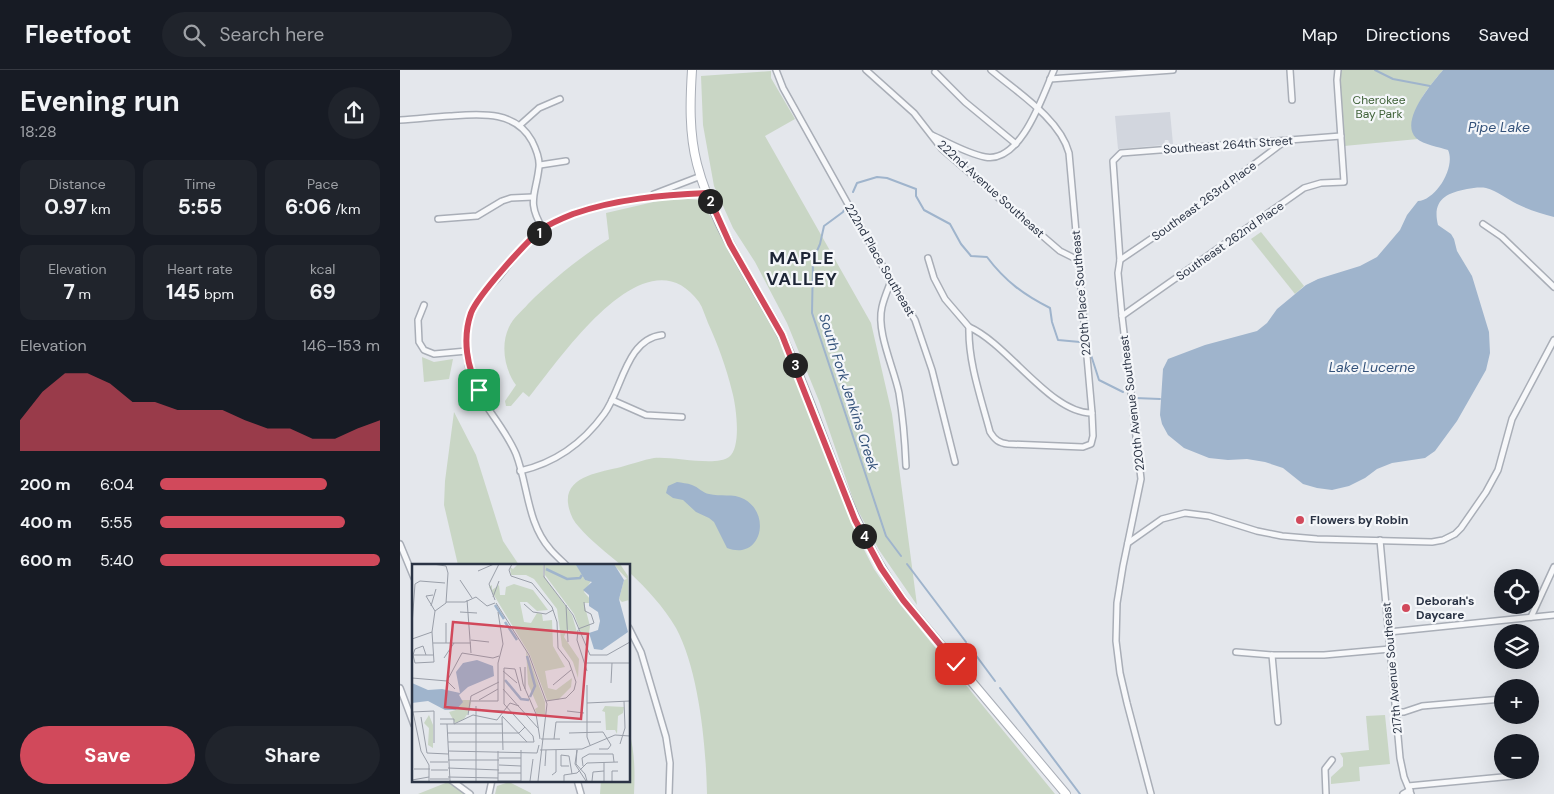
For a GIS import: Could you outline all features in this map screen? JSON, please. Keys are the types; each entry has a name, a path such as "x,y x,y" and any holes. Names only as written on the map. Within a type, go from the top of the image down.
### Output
{"street":[{"path":"692,70 691,124 697,165 707,193 730,244 782,335 855,520 881,568 926,629 1066,794"},
{"name":"222nd Place Southeast","path":"776,70 783,88 891,281 915,320 925,346 955,462"},
{"name":"222nd Avenue Southeast","path":"866,70 914,113 942,149 1060,251 1078,260"},
{"path":"991,70 1038,110"},
{"path":"931,134 985,157 991,158 1002,155 1016,144 1038,110 1054,70"},
{"path":"1050,80 1173,70"},
{"path":"1290,70 1292,100"},
{"path":"1338,70 1341,136"},
{"path":"935,72 965,102 1016,144"},
{"path":"520,125 539,108 560,99"},
{"name":"220th Place Southeast","path":"969,327 968,342 977,384 990,432 998,442 1083,447 1091,444 1093,436 1092,413 1069,152 1058,128 1038,110"},
{"path":"400,120 480,114 499,116 520,125 536,148 540,164 533,197 533,210 543,229"},
{"name":"Southeast 264th Street","path":"1116,157 1121,153 1341,136"},
{"name":"Southeast 262nd Place","path":"1122,316 1304,188 1321,183 1344,182 1341,136"},
{"name":"Southeast 263rd Place","path":"1120,260 1192,211 1286,141"},
{"name":"220th Avenue Southeast","path":"1116,157 1113,166 1120,260 1118,273 1141,479 1127,543 1117,603 1116,641 1127,704 1151,794"},
{"path":"540,164 566,161"},
{"path":"649,196 701,176"},
{"path":"565,564 549,549 541,537 516,454 470,372 467,351 469,323 474,308 486,290 543,229 571,215 591,208 649,196 707,193"},
{"path":"438,219 477,216 502,201 511,198 533,197"},
{"path":"1483,224 1502,237 1554,287"},
{"path":"928,258 934,278 945,299 969,327 982,334 1005,352 1040,387 1075,411 1092,413"},
{"path":"891,281 882,308 882,323 888,354 899,392 906,466"},
{"path":"424,305 418,320 420,342 424,350 434,354 467,351"},
{"path":"520,471 550,462 578,442 604,414 638,346 649,339 662,336"},
{"path":"1127,543 1162,519 1185,513 1209,516 1257,531 1282,536 1432,542 1449,537 1461,528 1498,470 1512,419 1554,340"},
{"path":"612,400 646,414 682,418"},
{"name":"217th Avenue Southeast","path":"1380,540 1400,758 1404,777 1410,790"},
{"path":"400,545 412,573"},
{"path":"1531,617 1554,567"},
{"path":"1389,632 1554,615"},
{"path":"630,630 641,652 666,737 670,763 669,794"},
{"path":"1236,652 1272,655 1324,655 1390,649"},
{"path":"1272,655 1278,722"},
{"path":"400,688 412,719"},
{"path":"1396,712 1404,712 1422,706 1494,699"},
{"path":"1326,794 1325,769 1332,760"},
{"path":"1403,794 1410,790 1494,779"},
{"path":"454,782 470,794"}],"shaded area":[{"path":"1170,112 1173,144 1165,140 1164,145 1118,149 1115,116"}],"green space":[{"name":"Cherokee Bay Park","path":"1340,70 1443,70 1426,91 1417,107 1413,133 1418,139 1344,146 1338,81"},
{"path":"771,71 771,78 795,119 765,136 871,323 892,414 917,605 879,550 855,505 819,401 787,323 755,262 733,228 714,186 703,125 701,76"},
{"path":"662,200 701,200 779,337 793,367 856,534 874,569 889,591 1055,794 707,794 703,731 696,686 684,645 676,628 654,598 630,573 630,564 620,564 577,525 569,510 568,503 572,487 578,481 595,473 654,458 704,461 723,460 733,452 737,435 734,397 722,356 699,302 678,284 654,281 630,290 606,308 582,331 529,397 523,392 511,406 506,406 505,401 516,385 509,372 504,350 506,334 515,318 557,277 609,239 606,213"},
{"path":"1261,232 1304,286 1295,294 1251,239"},
{"path":"422,357 434,362 453,359 449,379 424,382"},
{"path":"454,412 476,455 503,541 518,564 458,564 444,505 445,481"},
{"path":"1385,715 1390,764 1359,767 1360,781 1331,784 1331,777 1343,766 1343,758 1340,753 1369,750 1366,716"},
{"path":"630,736 634,762 634,794 600,794 601,782 630,782"},
{"path":"448,782 467,794 418,794"},
{"path":"509,782 531,794 495,794 497,786"}],"water":[{"name":"Lake Lucerne","path":"1443,70 1554,70 1554,217 1526,208 1486,188 1467,189 1452,193 1442,200 1437,210 1438,225 1451,234 1457,251 1472,276 1489,332 1490,353 1486,370 1457,421 1435,451 1425,458 1392,463 1377,469 1349,486 1332,490 1303,484 1283,468 1265,462 1247,459 1209,458 1184,448 1168,435 1160,415 1163,369 1168,359 1205,345 1257,331 1267,323 1277,309 1306,285 1318,279 1360,266 1377,257 1400,230 1407,215 1418,201 1425,199 1438,189 1447,173 1450,157 1448,150 1419,140 1412,131 1414,112 1419,102"},
{"path":"677,482 692,485 709,494 735,496 744,499 753,506 758,515 759,534 755,542 748,548 739,550 727,548 714,522 696,512 683,500 673,498 666,493 668,486"}],"waterway":[{"path":"1375,70 1393,79 1430,86"},
{"name":"South Fork Jenkins Creek","path":"853,192 857,183 877,177 887,178 916,189 916,196 924,210 950,224 961,244 971,256 987,257 1016,287 1050,308 1058,340 1080,342"},
{"name":"South Fork Jenkins Creek","path":"845,208 843,212 824,226 820,244 813,260 812,313 886,536 901,556"},
{"name":"South Fork Jenkins Creek","path":"1090,352 1099,380 1123,392"},
{"name":"South Fork Jenkins Creek","path":"1135,398 1160,399"},
{"name":"South Fork Jenkins Creek","path":"907,564 966,642"},
{"name":"South Fork Jenkins Creek","path":"972,650 995,681"},
{"name":"South Fork Jenkins Creek","path":"1000,688 1080,794"}],"place":[{"name":"Flowers by Robin","path":"1300,520"},
{"name":"Deborah's Daycare","path":"1406,608"}],"district":[{"name":"MAPLE VALLEY","path":"802,268"}],"route":[{"path":"479,390 470,372 467,354 467,337 471,314 486,290 543,229 557,221 591,208 649,196 707,193 730,244 782,335 855,520 892,585 956,664"}],"water label":[{"name":"Pipe Lake","path":"1499,127"}]}
